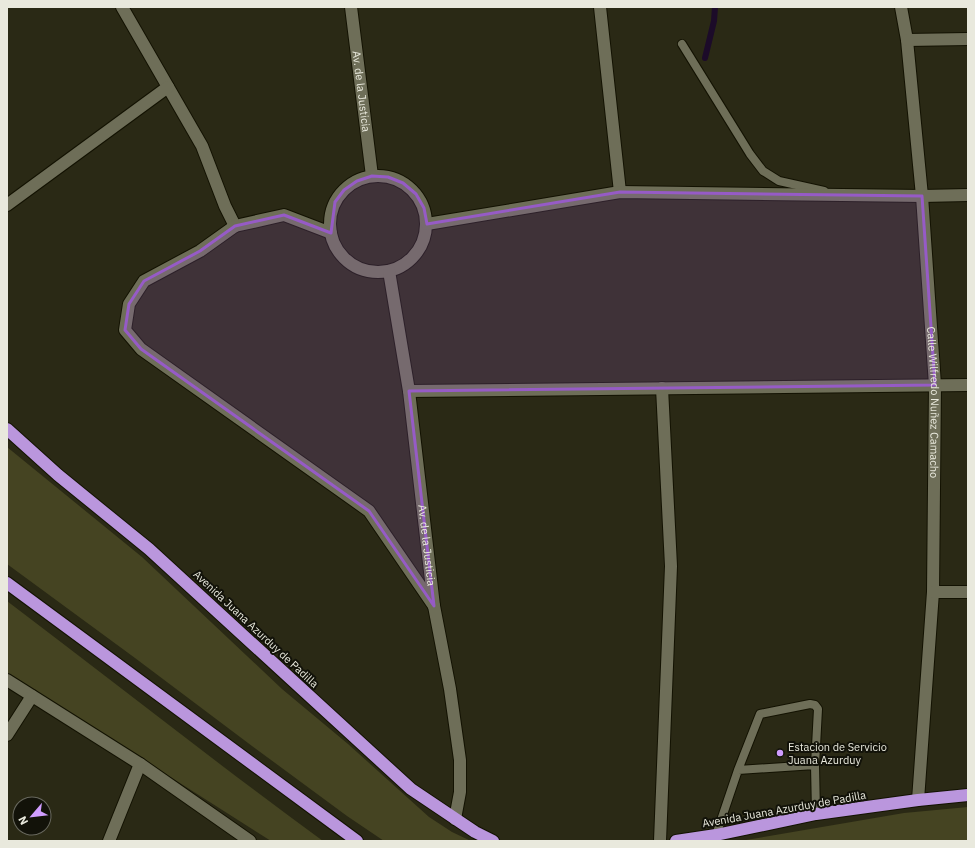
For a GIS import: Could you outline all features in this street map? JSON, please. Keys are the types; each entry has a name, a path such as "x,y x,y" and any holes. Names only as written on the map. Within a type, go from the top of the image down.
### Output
{"highway":[{"name":"Avenida Juana Azurduy de Padilla","path":"7,429 58,475 149,549 411,790 493,841"},
{"path":"7,583 357,841"},
{"name":"Avenida Juana Azurduy de Padilla","path":"676,841 716,835 816,814 918,800 968,796"}],"street":[{"path":"122,7 202,146 234,226"},
{"name":"Av. de la Justicia","path":"351,7 372,176"},
{"path":"600,7 620,192"},
{"name":"Calle Wilfredo Nuñez Camacho","path":"901,7 907,40 922,196 935,385 933,592 918,800"},
{"path":"907,40 968,39"},
{"path":"7,205 168,87"},
{"path":"372,176 388,177 403,183 416,194 424,208 427,224 424,240 416,255 404,266 389,272 373,272 359,268 346,259 336,248 331,233 331,218 335,202 344,190 357,181 372,176"},
{"path":"427,224 620,192 922,196 968,195"},
{"path":"331,233 284,214 234,226 200,251 144,280 129,304 125,330 141,349 369,511 434,606"},
{"name":"Av. de la Justicia","path":"389,272 408,391 434,606 450,689 460,760 460,792 455,818"},
{"path":"408,391 968,385"},
{"path":"660,841 671,566 662,388"},
{"path":"933,592 968,592"},
{"path":"7,680 140,764 250,841"},
{"path":"7,735 32,696"},
{"path":"109,841 140,764"}],"lane":[{"path":"682,44 750,154 763,171 779,180 842,195"},
{"path":"716,835 738,770 760,714 810,704 815,705 818,708 815,766 816,814"},
{"path":"738,770 815,766"}],"highlighted area":[{"path":"372,176 388,177 403,183 416,194 424,208 427,224 620,192 922,196 935,385 409,391 434,606 369,511 141,349 125,330 129,304 144,281 200,251 235,226 284,215 331,233 335,202 344,190 357,181"}],"shaded area":[{"path":"7,447 142,557 282,689 348,744 429,817 452,832 471,841 384,841 347,816 7,564"},
{"path":"7,601 243,782 323,841 271,841 7,673"},
{"path":"968,807 968,841 740,841 904,813"}],"waterway":[{"path":"705,58 714,21 715,7"}],"place":[{"name":"Estacion de Servicio Juana Azurduy","path":"780,753"}]}
